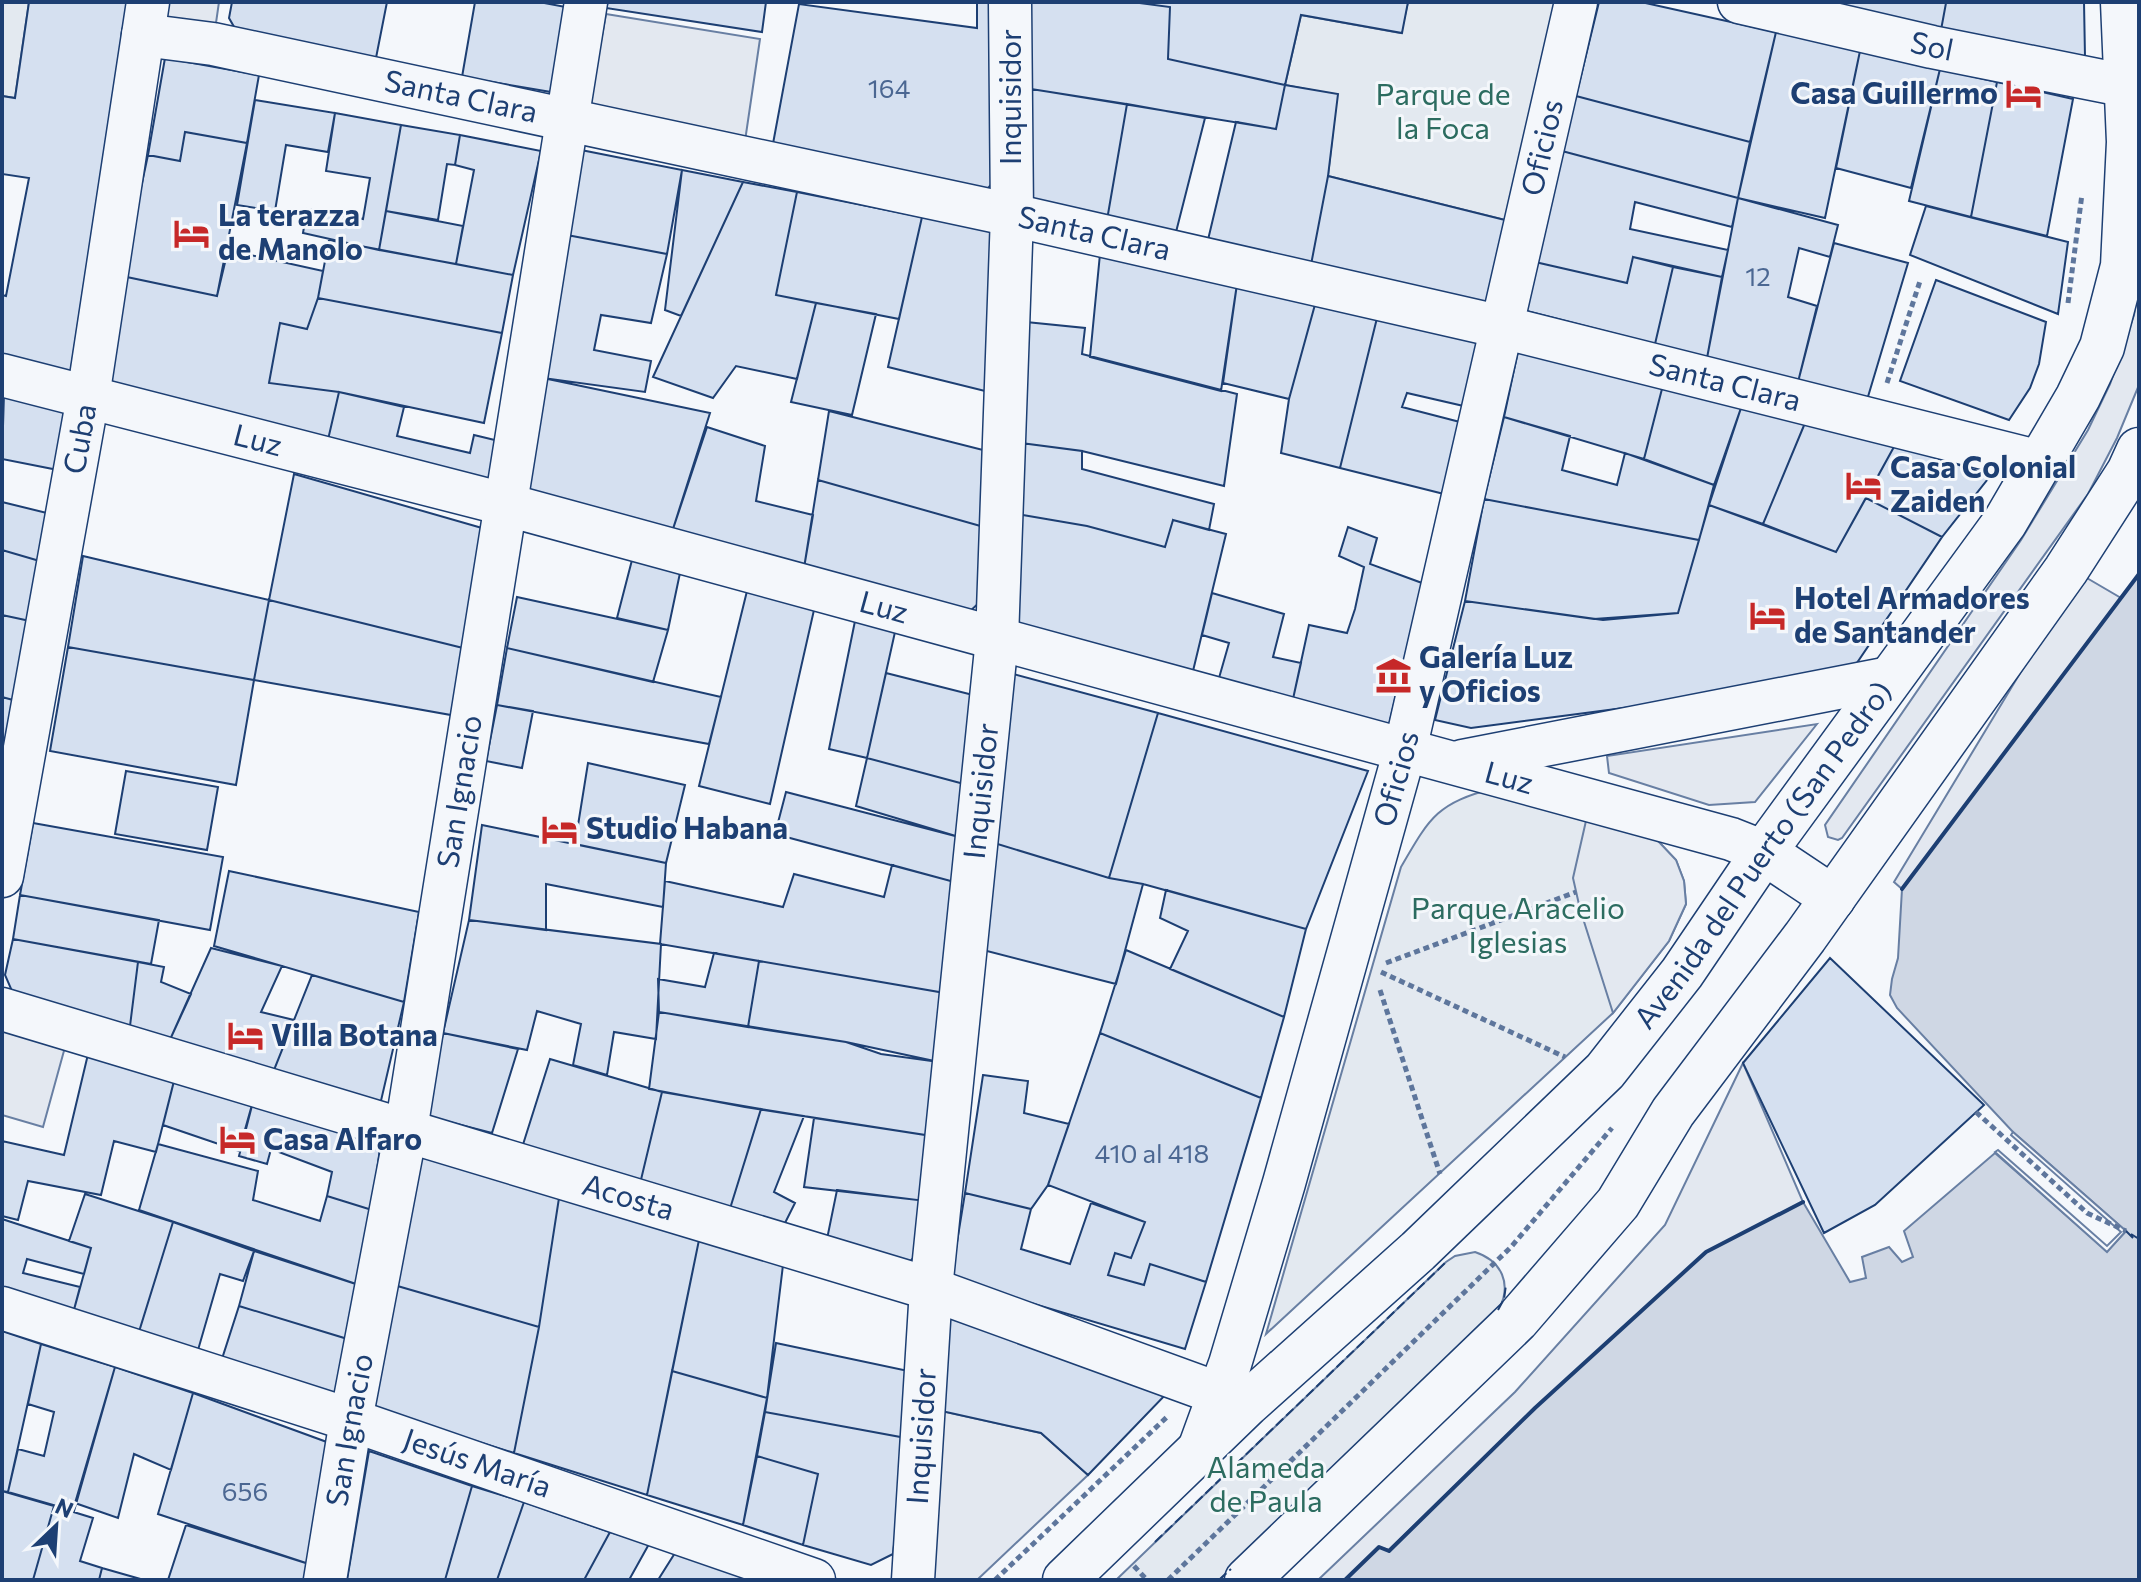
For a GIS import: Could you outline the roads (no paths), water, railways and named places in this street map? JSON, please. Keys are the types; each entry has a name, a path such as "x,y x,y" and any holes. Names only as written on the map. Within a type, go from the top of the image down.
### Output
{"main road":[{"name":"Avenida del Puerto (San Pedro)","path":"1065,1580 1198,1452 1234,1400 1418,1251 1605,1071 1682,973 1764,852 2005,522 2078,397 2102,347 2120,281 2129,142 2123,2"},
{"path":"1247,1580 1517,1320 1618,1203 1673,1112 1833,898 2066,570 2129,472 2139,450"},
{"path":"1764,852 1833,898"}],"street":[{"name":"San Ignacio","path":"325,1580 351,1420 406,1130 586,2"},
{"name":"Inquisidor","path":"913,1580 931,1289 997,639 1012,215 1010,2"},
{"name":"Oficios","path":"1234,1400 1284,1183 1405,750 1576,2"},
{"name":"Sol","path":"1739,2 1932,47 2127,86"},
{"name":"Santa Clara","path":"145,18 213,44 1012,215 1502,327 2040,462"},
{"name":"Cuba","path":"2,876 88,397 145,18"},
{"name":"Luz","path":"2,375 504,504 1731,839 1764,852"},
{"path":"1453,763 1889,678"},
{"name":"Acosta","path":"2,1009 931,1289 1234,1400"},
{"name":"Jesús María","path":"2,1308 351,1420 814,1580"}],"place":[{"name":"Casa Guillermo","path":"2024,94"},
{"name":"La terazza de Manolo","path":"192,233"},
{"name":"Casa Colonial Zaiden","path":"1864,485"},
{"name":"Hotel Armadores de Santander","path":"1768,616"},
{"name":"Galería Luz y Oficios","path":"1393,675"},
{"name":"Studio Habana","path":"560,829"},
{"name":"Villa Botana","path":"245,1036"},
{"name":"Casa Alfaro","path":"237,1140"}],"park label":[{"name":"Parque de la Foca","path":"1443,112"},
{"name":"Parque Aracelio Iglesias","path":"1518,926"},
{"name":"Alameda de Paula","path":"1266,1485"}]}
